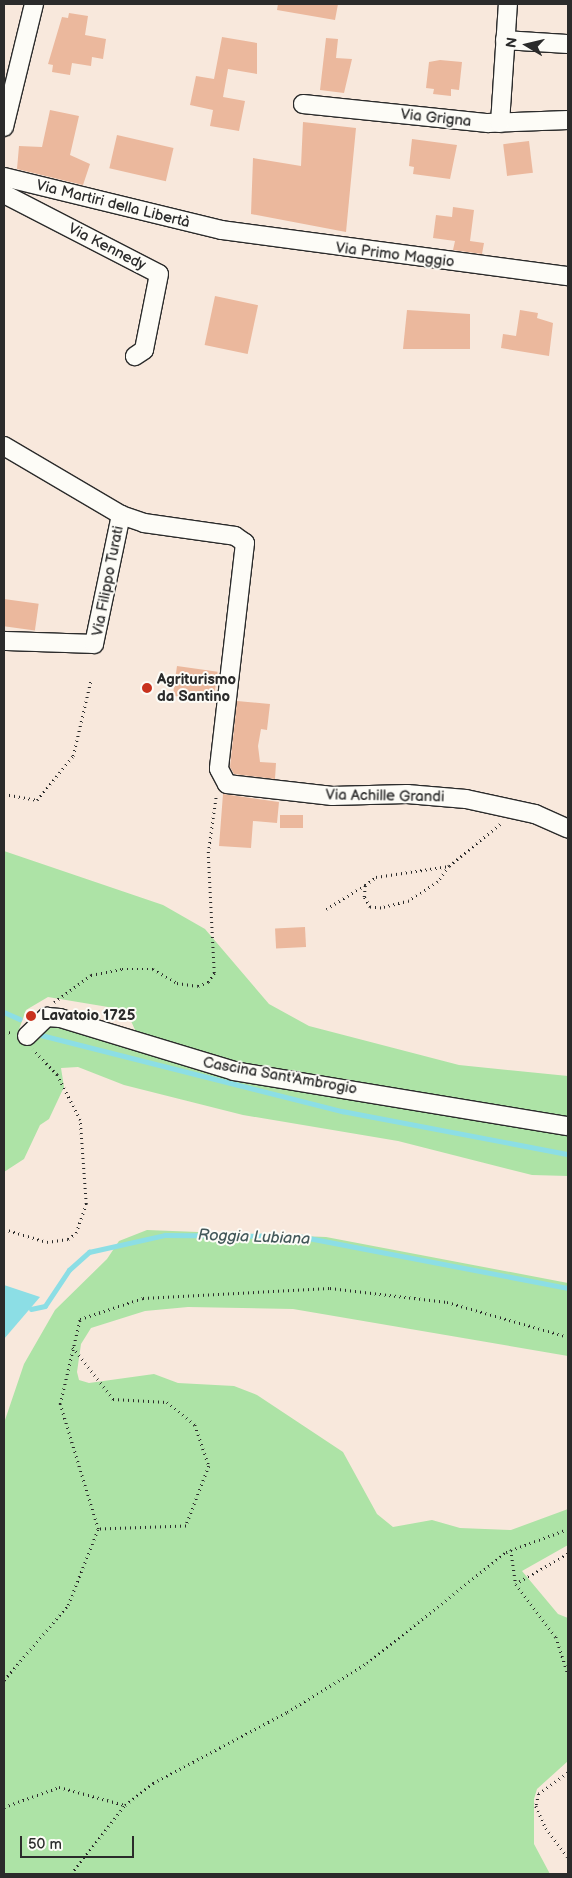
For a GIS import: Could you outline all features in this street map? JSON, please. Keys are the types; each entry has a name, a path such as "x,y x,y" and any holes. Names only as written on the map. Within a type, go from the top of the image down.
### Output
{"street":[{"path":"4,127 34,4"},
{"path":"500,123 508,4"},
{"path":"505,40 568,44"},
{"name":"Via Grigna","path":"303,104 500,123 568,120"},
{"name":"Via Martiri della Libertà","path":"4,177 222,230"},
{"name":"Via Kennedy","path":"4,194 159,274 144,350 135,356"},
{"name":"Via Primo Maggio","path":"222,230 568,276"},
{"name":"Via Filippo Turati","path":"4,446 121,515 144,523 235,536 247,548 224,782"},
{"name":"Via Filippo Turati","path":"4,641 94,644 121,515"},
{"name":"Via Achille Grandi","path":"224,782 332,796 432,796 521,810 568,829"},
{"path":"26,1036 47,1018"},
{"name":"Cascina Sant'Ambrogio","path":"47,1018 144,1041 234,1071 568,1126"}],"path":[{"path":"4,794 37,800 73,756 91,679"},
{"path":"47,1018 57,999 91,975 153,969 177,983 198,986 208,982 214,973 208,853 224,782"},
{"path":"365,885 364,897 370,907 381,908 409,901 438,882 449,866 521,810"},
{"path":"326,909 376,877 449,866"},
{"path":"4,1229 47,1242 68,1239 76,1233 86,1204 80,1120 57,1075 41,1062 26,1036"},
{"path":"4,1680 68,1605 98,1529 60,1404 80,1320 143,1298 330,1288 447,1302 568,1337"},
{"path":"73,1347 113,1399 167,1402 195,1425 209,1466 186,1526 98,1529"},
{"path":"71,1874 125,1806 153,1783 287,1712 367,1663 511,1550 568,1530"},
{"path":"511,1550 516,1584 556,1637 568,1674"},
{"path":"516,1584 568,1554"},
{"path":"568,1773 539,1794 536,1806 546,1828 568,1857"},
{"path":"4,1807 59,1787 125,1806"}],"green space":[{"path":"4,851 163,905 205,929 269,1004 309,1026 459,1065 568,1076 568,1176 532,1175 398,1141 243,1115 124,1085 78,1067 61,1068 64,1087 49,1119 40,1125 24,1159 4,1172","holes":["48,997 114,1008 131,1021 136,1032 50,1023 27,1044 17,1035 26,1010"]},
{"path":"147,1230 326,1237 568,1283 568,1356 293,1309 188,1307 145,1311 91,1328 81,1344 77,1372 79,1380 89,1383 154,1374 178,1383 234,1386 257,1395 343,1452 377,1514 393,1527 432,1520 460,1528 511,1530 568,1509 568,1545 522,1571 558,1614 568,1618 568,1761 537,1789 534,1799 534,1844 550,1874 4,1874 4,1423 24,1364 55,1310 107,1259 119,1241"}],"water":[{"path":"4,1285 40,1297 4,1339"}],"building":[{"path":"278,4 338,4 335,20 277,10"},
{"path":"69,13 88,16 85,35 106,39 103,59 92,57 91,66 72,63 70,75 52,72 53,65 48,64 62,17 68,18"},
{"path":"222,37 257,43 257,74 228,69 223,97 245,101 239,131 210,126 213,110 190,105 196,76 214,79"},
{"path":"326,38 338,39 336,58 352,59 344,93 320,90"},
{"path":"440,60 462,62 459,90 451,89 451,96 433,94 434,89 426,88 429,62"},
{"path":"50,110 79,116 70,155 90,164 83,185 17,169 19,146 42,147"},
{"path":"303,122 356,128 346,232 251,214 253,158 301,166"},
{"path":"117,135 174,148 166,181 109,168"},
{"path":"412,139 457,145 450,179 413,174 414,167 409,166"},
{"path":"529,141 533,173 507,176 503,144"},
{"path":"453,207 474,210 470,241 484,243 482,254 453,250 455,241 433,238 436,215 452,217"},
{"path":"215,296 258,305 248,354 205,345"},
{"path":"407,310 470,314 470,349 403,349"},
{"path":"520,310 538,313 537,318 553,323 549,356 501,348 503,334 516,336"},
{"path":"4,599 39,604 35,631 4,626"},
{"path":"177,666 218,672 213,701 173,696"},
{"path":"237,701 270,704 267,730 261,729 258,746 260,762 276,763 275,779 234,774 230,767"},
{"path":"223,794 279,802 277,823 253,821 251,848 219,846"},
{"path":"280,815 303,815 303,828 280,828"},
{"path":"305,927 306,947 276,949 275,929"}],"waterway":[{"path":"4,1012 20,1019"},
{"path":"37,1034 342,1111 568,1154"},
{"name":"Roggia Lubiana","path":"31,1309 45,1306 69,1270 89,1252 165,1235 298,1236 568,1288"}],"place":[{"name":"Agriturismo da Santino","path":"147,688"},
{"name":"Lavatoio 1725","path":"31,1016"}]}
